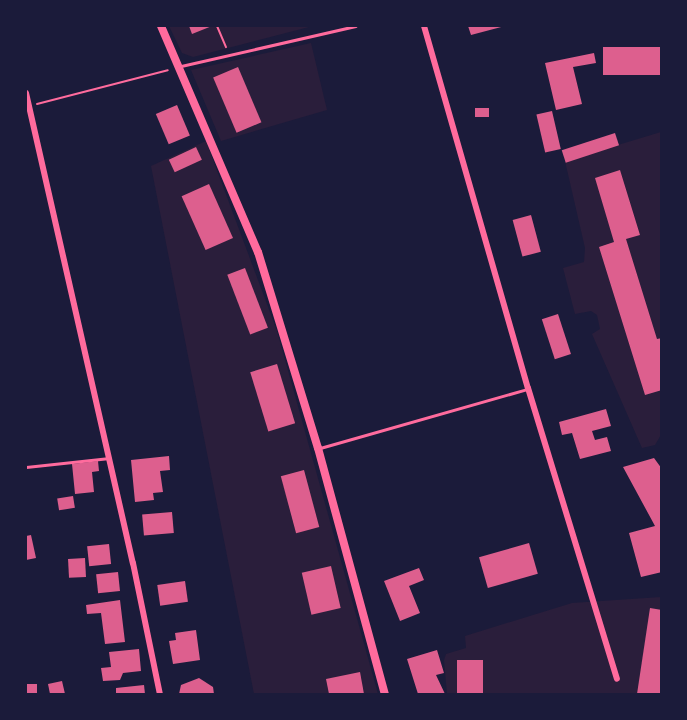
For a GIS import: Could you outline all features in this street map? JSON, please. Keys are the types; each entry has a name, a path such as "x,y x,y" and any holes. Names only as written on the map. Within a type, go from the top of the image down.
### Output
{"street":[{"path":"161,26 181,66 258,252 318,448 385,694"},
{"path":"424,26 528,388 616,679"},
{"path":"26,93 110,458 160,694"}],"lane":[{"path":"181,66 228,53 355,26"},
{"path":"318,448 528,388"},
{"path":"26,467 110,458"}],"path":[{"path":"217,26 228,53"},
{"path":"28,106 181,66"}],"shaded area":[{"path":"169,26 309,27 193,57 182,53"},
{"path":"311,43 327,110 221,141 191,70"},
{"path":"661,132 662,433 655,445 642,448 592,334 600,329 597,315 591,311 575,314 563,268 584,262 585,248 565,161"},
{"path":"206,141 277,331 378,694 254,694 151,166"},
{"path":"661,597 661,694 447,694 444,660 446,654 466,648 465,636 572,603"}],"building":[{"path":"189,26 212,26 192,34"},
{"path":"468,26 505,26 471,35"},
{"path":"603,47 662,47 662,75 603,75"},
{"path":"594,53 596,63 573,67 582,104 556,110 545,63"},
{"path":"238,67 261,122 237,133 213,78"},
{"path":"177,105 190,135 169,144 156,114"},
{"path":"475,108 489,108 489,117 475,117"},
{"path":"552,111 561,149 545,153 536,115"},
{"path":"615,133 619,145 566,163 562,150"},
{"path":"196,147 202,160 175,172 169,160"},
{"path":"620,170 640,235 626,239 657,339 662,338 662,390 645,395 599,247 614,242 595,178"},
{"path":"209,184 233,238 206,250 182,196"},
{"path":"531,215 541,252 522,257 513,220"},
{"path":"245,268 268,328 250,335 227,275"},
{"path":"558,314 571,354 555,359 542,319"},
{"path":"277,364 295,423 268,431 250,372"},
{"path":"606,409 611,426 592,431 595,440 607,437 611,451 580,459 572,433 562,435 559,422"},
{"path":"169,456 170,470 160,471 163,492 153,493 154,500 135,502 131,460"},
{"path":"654,458 662,469 662,572 641,577 629,533 655,526 623,467"},
{"path":"98,461 99,471 92,472 94,492 75,494 72,464"},
{"path":"304,470 319,527 296,533 281,476"},
{"path":"73,496 75,508 59,510 57,499"},
{"path":"172,512 174,533 144,536 142,515"},
{"path":"31,535 36,558 26,560 26,536"},
{"path":"529,543 538,574 488,588 479,557"},
{"path":"109,544 111,564 89,566 87,546"},
{"path":"85,558 86,577 69,578 68,559"},
{"path":"331,566 341,608 311,615 302,573"},
{"path":"419,568 424,580 409,586 420,613 400,621 384,581"},
{"path":"118,572 120,591 98,593 96,574"},
{"path":"185,581 188,602 160,606 157,585"},
{"path":"120,600 125,642 105,644 101,613 87,614 86,605"},
{"path":"650,608 662,610 662,694 637,694"},
{"path":"196,630 200,660 173,664 169,641 176,640 175,633"},
{"path":"139,649 141,671 123,673 120,680 103,681 101,668 111,667 109,652"},
{"path":"437,650 444,673 436,675 445,694 418,694 407,659"},
{"path":"457,660 483,660 483,694 457,694"},
{"path":"360,672 364,694 329,694 326,679"},
{"path":"199,678 213,687 214,694 179,694 181,685"},
{"path":"62,681 65,694 50,694 48,684"},
{"path":"26,684 37,684 37,694 26,694"},
{"path":"144,685 145,694 116,694 116,688"}]}
